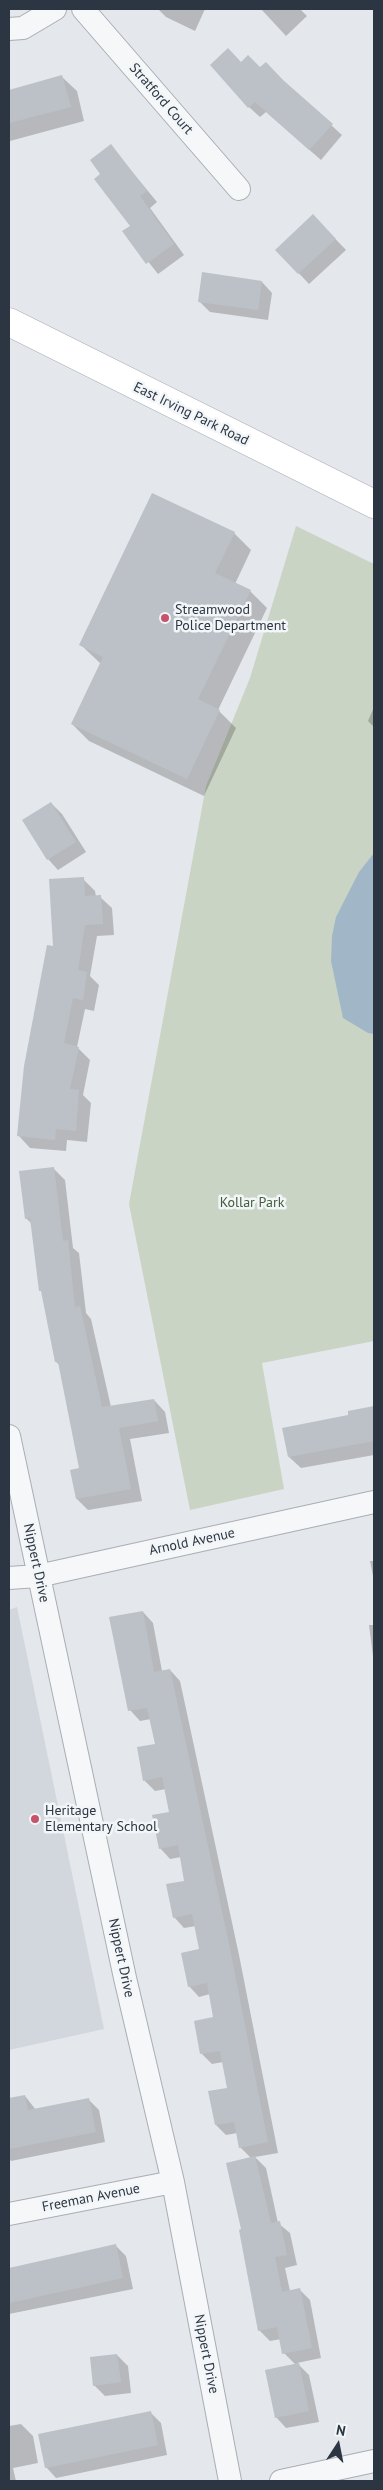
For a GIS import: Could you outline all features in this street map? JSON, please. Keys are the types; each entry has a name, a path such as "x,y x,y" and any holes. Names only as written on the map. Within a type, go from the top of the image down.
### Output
{"main road":[{"name":"East Irving Park Road","path":"9,322 374,504"}],"street":[{"path":"9,29 23,28 55,9"},
{"name":"Stratford Court","path":"83,9 239,188"},
{"name":"Nippert Drive","path":"9,1436 125,1978 173,2182 230,2481"},
{"name":"Arnold Avenue","path":"9,1578 38,1576 374,1502"},
{"name":"Freeman Avenue","path":"9,2214 173,2182"},
{"path":"280,2481 374,2461"}],"shaded area":[{"name":"Heritage Elementary School","path":"17,1607 104,2029 9,2050 9,1610"}],"green space":[{"name":"Kollar Park","path":"296,526 374,564 374,1341 262,1363 284,1489 190,1510 129,1204 206,786 250,678"}],"water":[{"path":"374,853 374,1034 368,1033 343,1018 331,961 332,936 336,917 359,872"}],"building":[{"path":"228,48 241,62 248,55 260,67 266,62 283,80 333,124 309,150 255,102 248,108 210,65"},
{"path":"62,75 71,107 9,123 9,90"},
{"path":"111,144 147,191 140,196 174,244 146,264 122,231 130,226 94,179 100,174 90,160"},
{"path":"313,214 336,239 298,274 275,250"},
{"path":"202,272 262,281 258,310 198,302"},
{"name":"Streamwood Police Department","path":"152,493 235,532 215,573 251,590 198,699 220,710 187,779 71,724 103,657 79,645"},
{"path":"51,802 76,842 47,860 22,820"},
{"path":"84,877 85,896 101,895 103,924 85,925 78,970 87,972 83,1000 73,998 64,1043 79,1047 70,1089 79,1090 76,1131 56,1129 55,1140 17,1136 24,1066 47,945 53,946 49,879"},
{"path":"54,1167 63,1241 68,1240 75,1307 80,1306 102,1407 154,1399 158,1421 119,1428 131,1489 76,1499 70,1470 79,1468 58,1362 55,1362 41,1291 39,1291 30,1218 25,1219 19,1171"},
{"path":"374,1406 374,1441 288,1457 282,1428 348,1415 348,1411"},
{"path":"143,1611 154,1672 170,1669 229,1944 268,2142 239,2148 234,2122 215,2125 208,2091 227,2088 220,2051 200,2054 194,2021 213,2017 207,1983 188,1987 181,1953 199,1949 192,1914 173,1918 166,1884 184,1881 178,1845 159,1849 152,1815 169,1812 162,1777 143,1781 137,1747 155,1744 147,1708 128,1711 109,1617"},
{"path":"25,2095 28,2110 89,2098 96,2132 9,2149 9,2098"},
{"path":"255,2156 271,2223 280,2221 287,2255 275,2257 282,2292 300,2288 312,2348 282,2354 277,2327 258,2331 239,2230 241,2229 226,2163"},
{"path":"116,2244 123,2278 9,2303 9,2268"},
{"path":"117,2354 121,2382 93,2386 90,2357"},
{"path":"299,2363 309,2411 275,2418 265,2370"},
{"path":"151,2411 158,2445 45,2468 38,2434"}],"place":[{"name":"Streamwood Police Department","path":"165,618"},
{"name":"Heritage Elementary School","path":"35,1819"}]}
